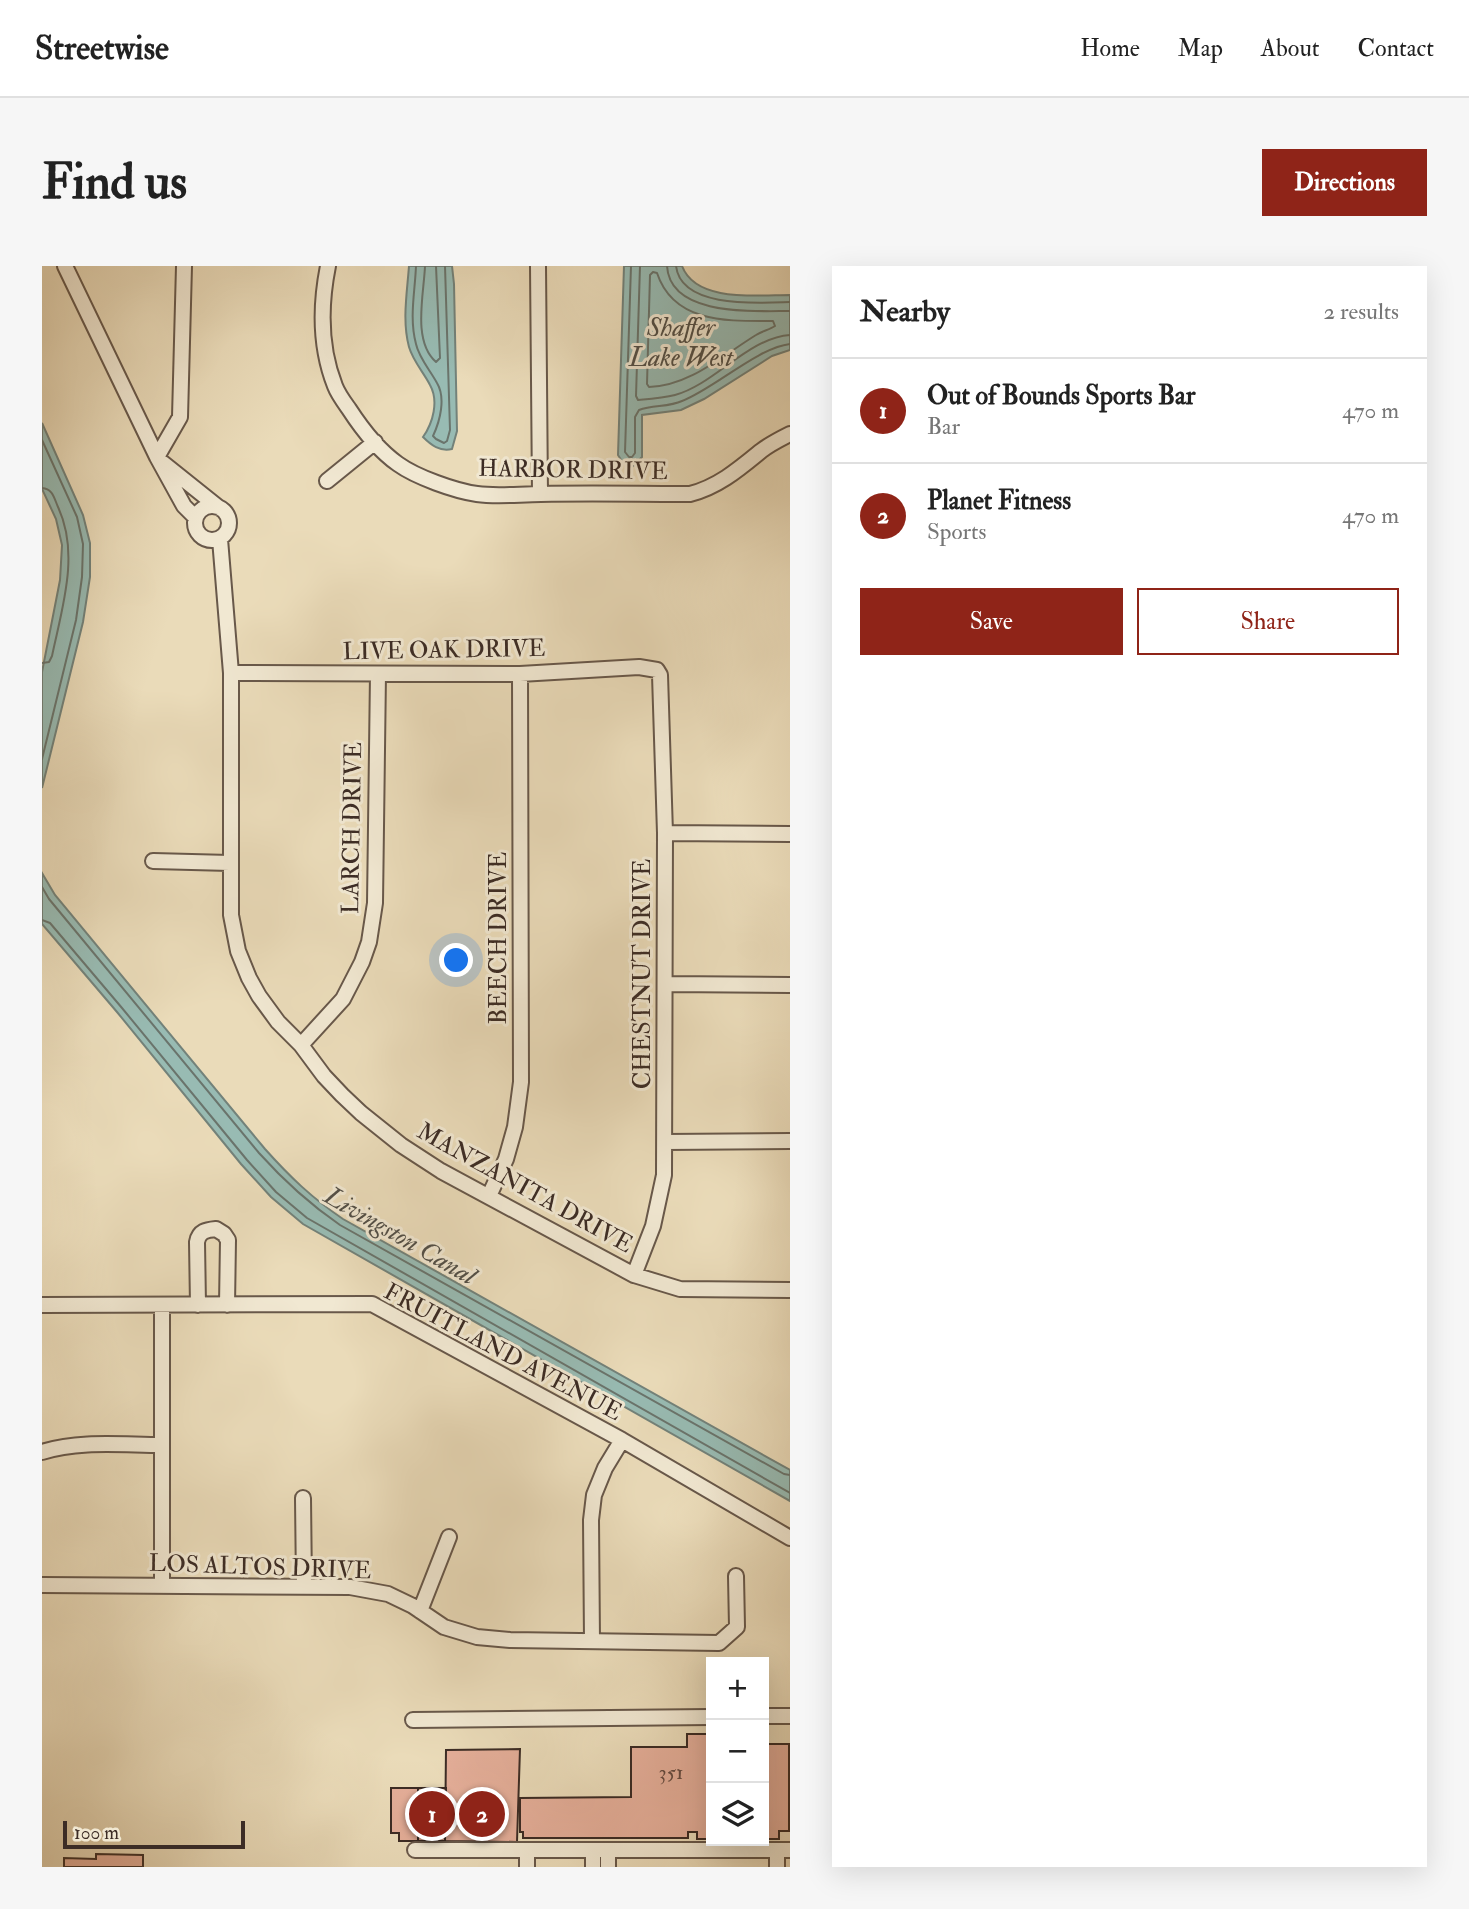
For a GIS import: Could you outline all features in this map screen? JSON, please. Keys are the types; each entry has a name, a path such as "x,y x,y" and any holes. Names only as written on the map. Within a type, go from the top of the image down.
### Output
{"street":[{"path":"65,266 157,457 184,506 194,516 195,529 201,537 210,541 219,539 228,531 227,515 157,457"},
{"path":"157,457 180,417 184,266"},
{"name":"HARBOR DRIVE","path":"328,266 322,295 322,320 335,388 359,424 400,466 440,484 491,496 690,494 728,478 763,450 790,434"},
{"path":"538,266 540,494"},
{"path":"327,481 375,442"},
{"path":"194,516 207,506 219,507"},
{"name":"MANZANITA DRIVE","path":"219,539 231,673 231,915 238,951 249,978 278,1022 301,1045 342,1095 401,1145 441,1171 634,1275 680,1289 790,1290"},
{"name":"LIVE OAK DRIVE","path":"231,673 520,674 639,667 657,670"},
{"name":"CHESTNUT DRIVE","path":"634,1275 653,1226 664,1175 665,833 662,680 657,670"},
{"name":"LARCH DRIVE","path":"301,1045 342,999 362,962 369,942 375,903 378,674"},
{"name":"BEECH DRIVE","path":"489,1196 506,1159 515,1126 521,1082 520,674"},
{"path":"665,833 790,834"},
{"path":"153,861 230,863"},
{"path":"666,984 790,985"},
{"path":"665,1142 790,1141"},
{"path":"198,1305 198,1236 202,1231 216,1229 228,1240 227,1305"},
{"name":"FRUITLAND AVENUE","path":"42,1305 372,1304 622,1440 790,1538"},
{"path":"162,1305 162,1586"},
{"path":"592,1640 591,1520 594,1495 622,1440"},
{"path":"42,1452 82,1445 162,1444"},
{"path":"303,1498 304,1586"},
{"path":"420,1611 449,1537"},
{"name":"LOS ALTOS DRIVE","path":"42,1585 350,1587 388,1594 444,1627 477,1637 510,1640 719,1643 737,1627 736,1576"},
{"path":"769,1716 790,1716"},
{"path":"413,1720 706,1717"},
{"path":"415,1850 783,1850 777,1867"},
{"path":"527,1850 527,1867"},
{"path":"593,1867 600,1850"},
{"path":"600,1850 608,1867"}],"water":[{"path":"409,266 452,266 457,431 452,449 436,447 423,437 432,419 434,398 430,385 411,352 407,337"},
{"name":"Shaffer Lake West","path":"624,266 682,266 689,278 714,291 745,296 790,295 790,350 772,356 704,399 681,410 642,415 642,457 633,466 623,463 618,455"},
{"path":"42,423 83,515 90,543 90,577 83,622 42,788 42,672 60,580 62,545 56,519 42,489"},
{"path":"42,873 55,895 265,1149 311,1195 343,1219 790,1470 790,1501 303,1224 271,1197 241,1164 42,924"}],"building":[{"path":"687,1734 706,1734 706,1839 697,1839 697,1832 688,1832 688,1838 523,1838 523,1832 520,1832 520,1798 631,1797 631,1747 687,1747"},
{"path":"769,1744 789,1744 789,1831 779,1831 779,1839 769,1839"},
{"path":"520,1749 517,1842 445,1841 446,1750"},
{"path":"391,1788 418,1788 418,1841 399,1841 399,1833 391,1833"},
{"path":"418,1788 446,1788 445,1841 418,1841"},
{"path":"96,1854 143,1855 143,1867 64,1867 64,1858 96,1859"}],"place":[{"name":"Out of Bounds Sports Bar","path":"432,1814"},
{"name":"Planet Fitness","path":"482,1814"}],"water label":[{"name":"Livingston Canal","path":"400,1236"}]}
